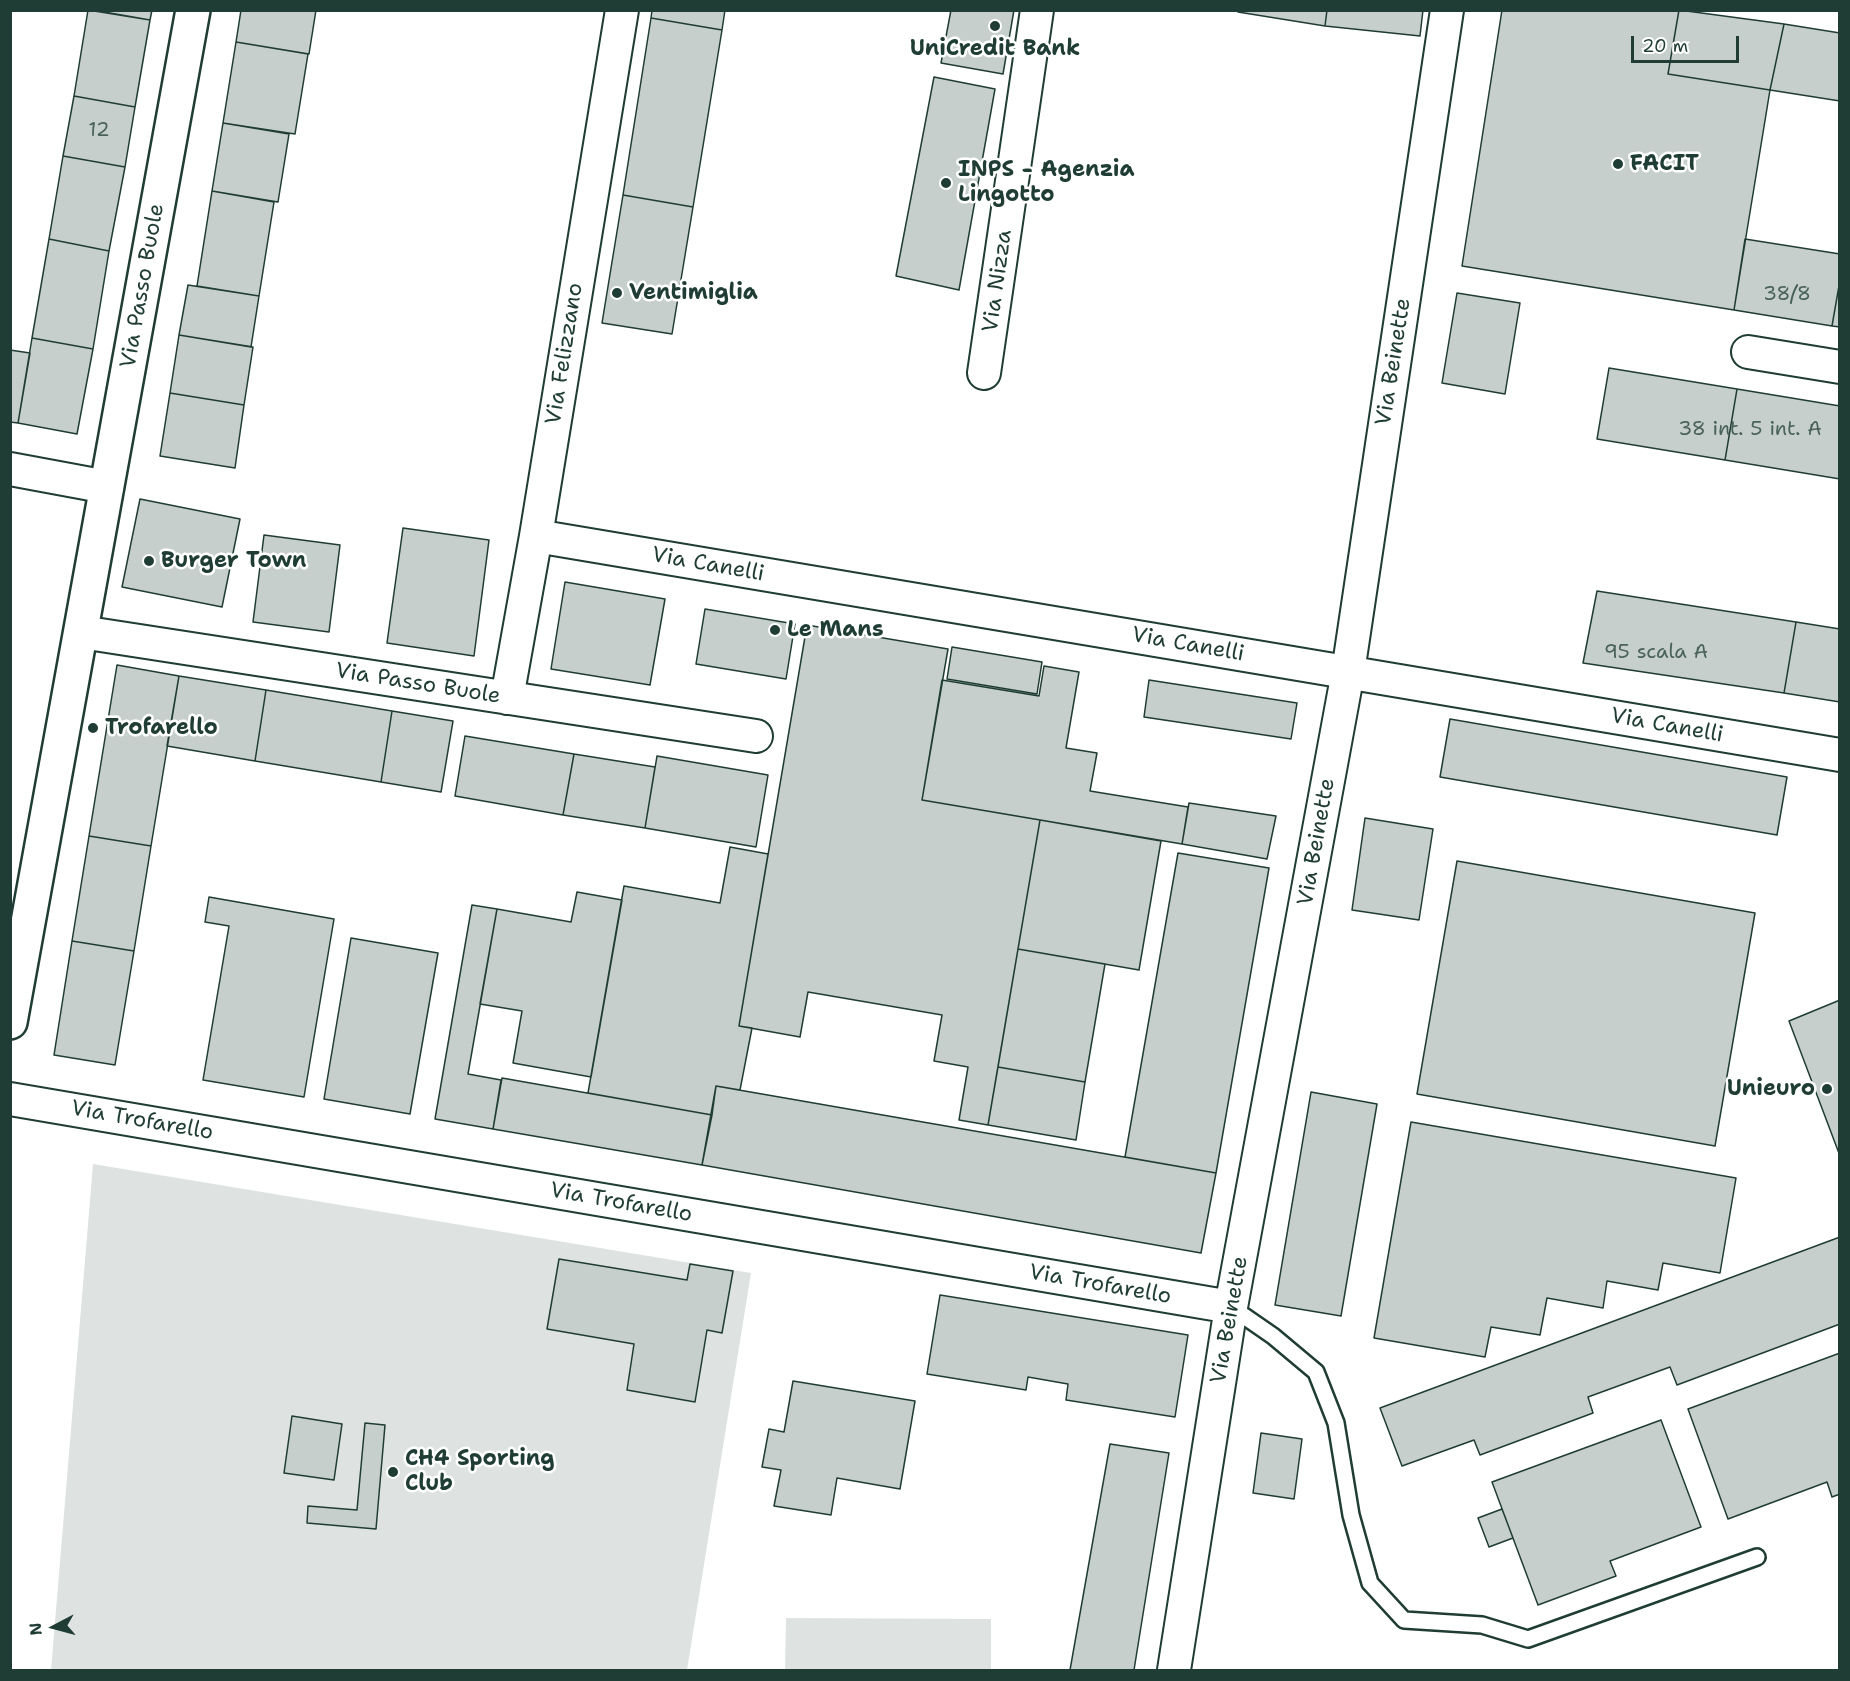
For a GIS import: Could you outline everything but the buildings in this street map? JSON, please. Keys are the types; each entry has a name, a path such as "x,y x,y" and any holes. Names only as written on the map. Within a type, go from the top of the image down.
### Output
{"street":[{"name":"Via Passo Buole","path":"10,1022 193,10"},
{"name":"Via Felizzano","path":"507,698 536,536 622,10"},
{"name":"Via Nizza","path":"984,374 1037,10"},
{"name":"Via Beinette","path":"1174,1671 1231,1307 1348,672 1447,10"},
{"path":"1748,352 1839,367"},
{"path":"10,469 107,487"},
{"name":"Via Canelli","path":"536,536 1839,755"},
{"name":"Via Passo Buole","path":"81,632 756,736"},
{"name":"Via Trofarello","path":"10,1099 1231,1307"}],"lane":[{"path":"1231,1307 1274,1336 1316,1372 1336,1423 1351,1515 1370,1583 1404,1620 1482,1625 1527,1639 1757,1557"}],"shaded area":[{"name":"CH4 Sporting Club","path":"93,1164 751,1273 687,1670 51,1670"},
{"path":"786,1618 991,1619 991,1670 785,1670"}],"place":[{"name":"UniCredit Bank","path":"995,26"},
{"name":"FACIT","path":"1618,164"},
{"name":"INPS - Agenzia Lingotto","path":"946,183"},
{"name":"Ventimiglia","path":"617,293"},
{"name":"Burger Town","path":"149,561"},
{"name":"Le Mans","path":"775,630"},
{"name":"Trofarello","path":"93,728"},
{"name":"Unieuro","path":"1827,1089"},
{"name":"CH4 Sporting Club","path":"393,1472"}]}
